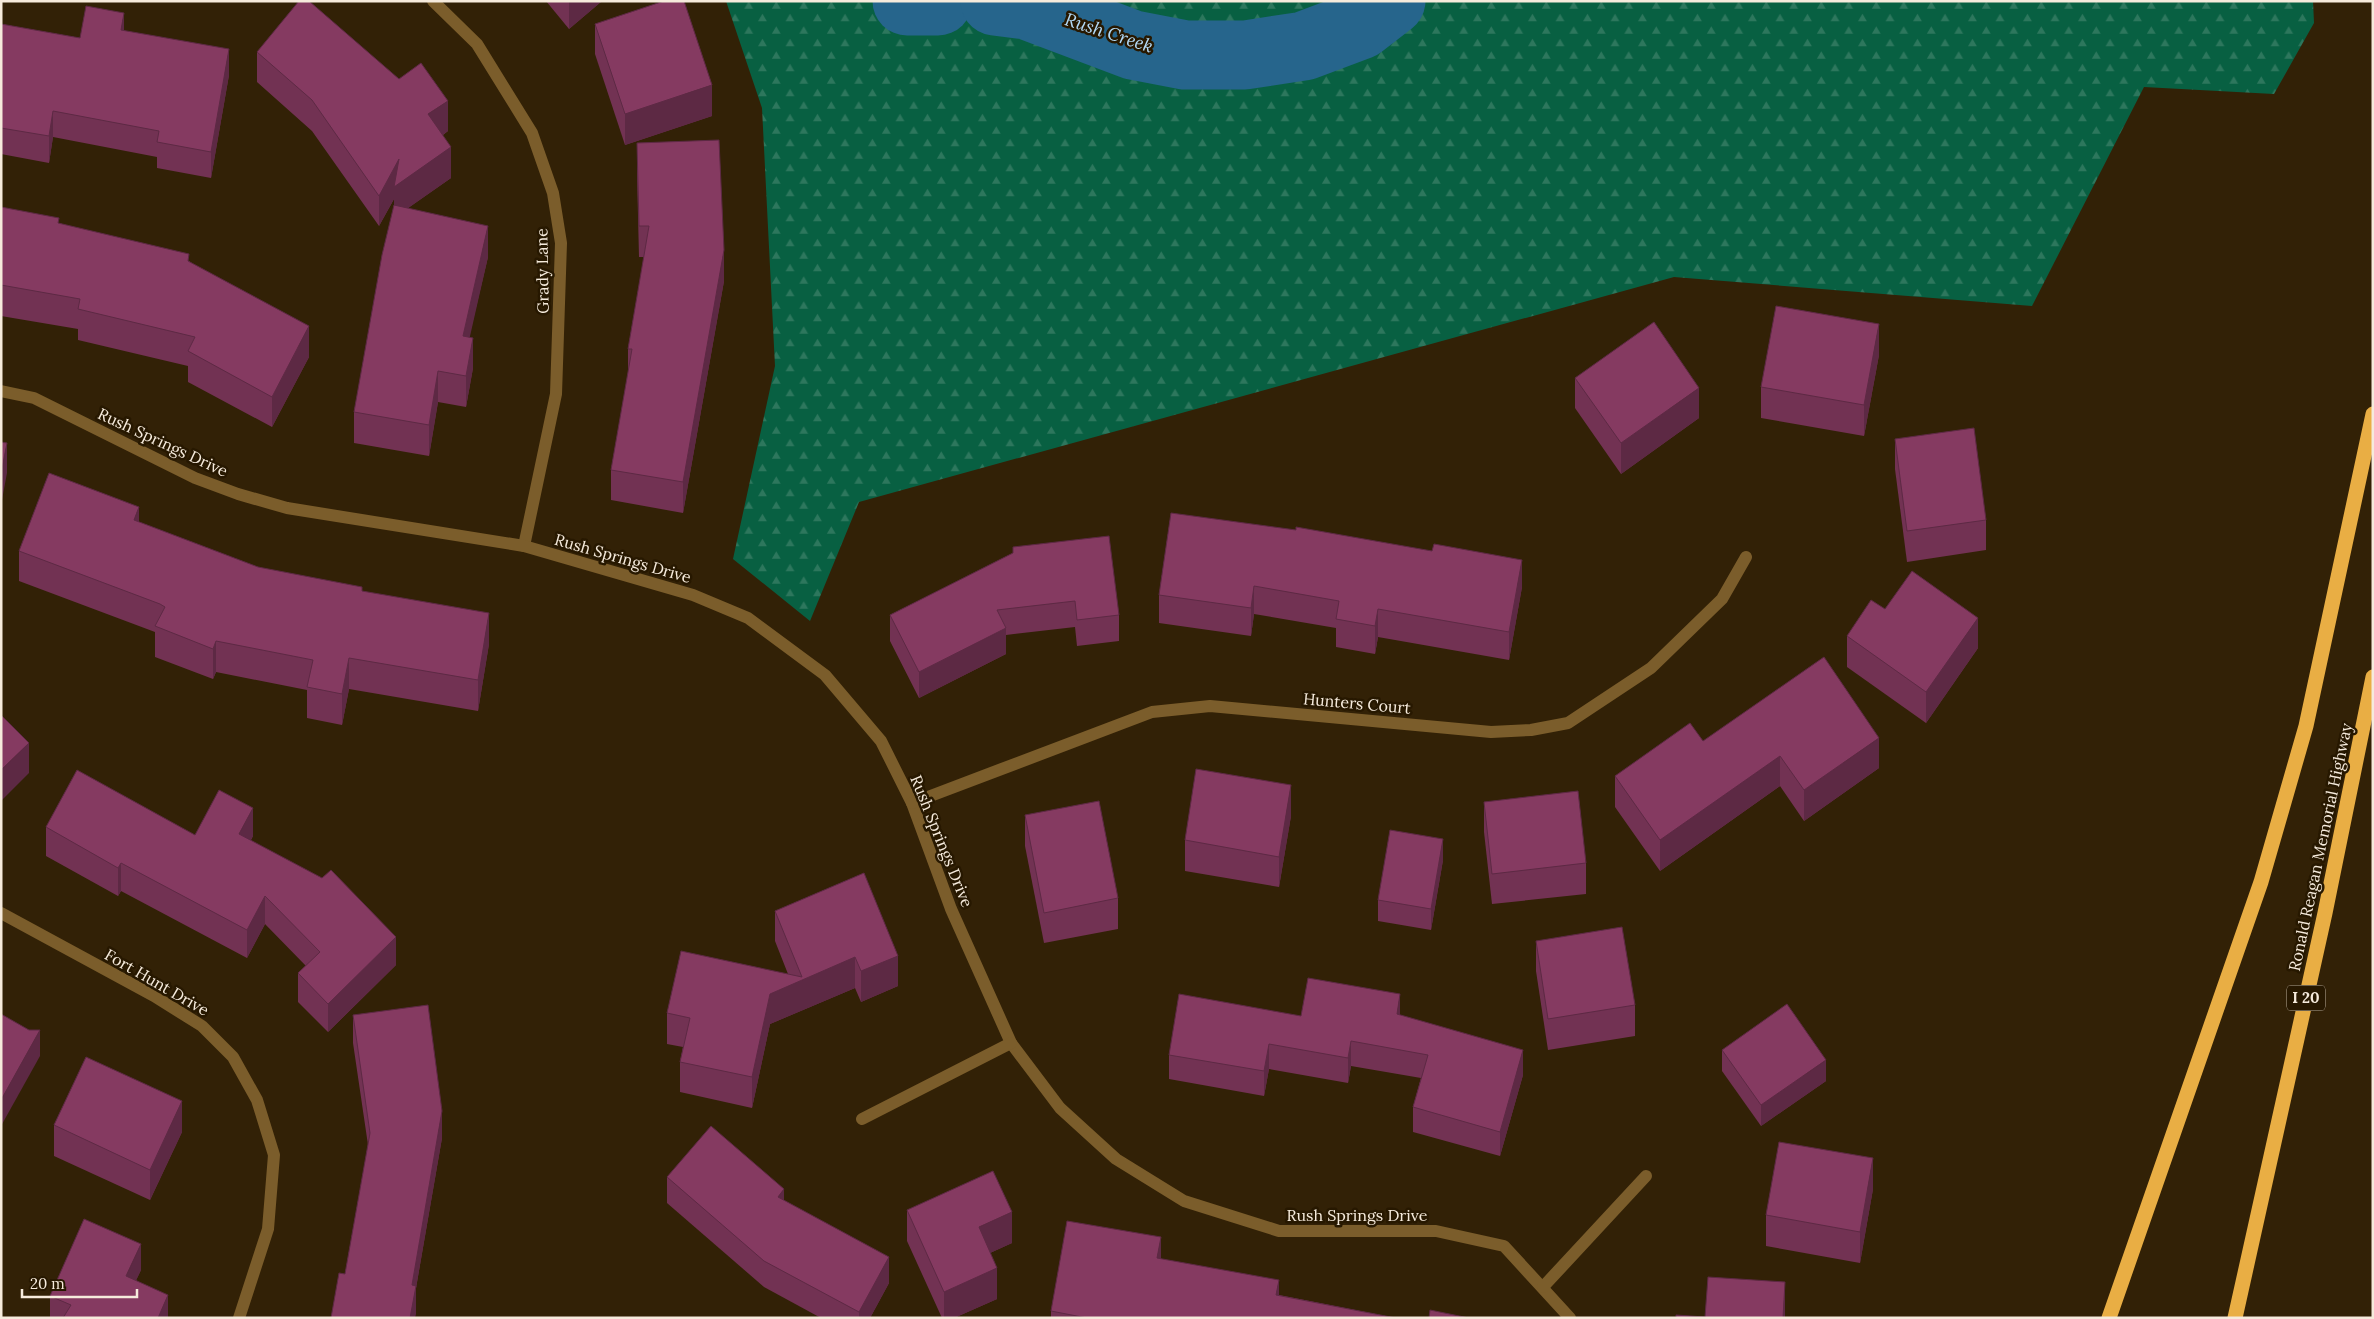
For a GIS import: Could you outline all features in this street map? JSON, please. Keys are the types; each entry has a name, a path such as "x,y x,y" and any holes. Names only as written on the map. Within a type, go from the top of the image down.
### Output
{"highway":[{"path":"2109,1318 2193,1083 2261,882 2306,726 2373,414"},
{"name":"Ronald Reagan Memorial Highway","path":"2235,1318 2325,913 2373,677"}],"street":[{"name":"Grady Lane","path":"434,1 477,44 532,133 553,193 561,243 556,394 524,546"},
{"name":"Rush Springs Drive","path":"1,391 34,398 194,478 238,494 287,508 524,546 693,595 748,618 825,675 881,741 912,803 951,909 1011,1043 1060,1108 1116,1159 1184,1200 1279,1231 1436,1231 1504,1246 1570,1318"},
{"name":"Hunters Court","path":"912,803 1152,712 1210,706 1491,732 1532,730 1568,723 1651,668 1722,598 1746,557"},
{"name":"Fort Hunt Drive","path":"1,913 154,996 202,1026 232,1057 257,1100 274,1155 268,1229 239,1318"},
{"path":"862,1119 1011,1043"},
{"path":"1543,1287 1646,1176"}],"green space":[{"path":"726,1 2313,1 2314,23 2274,94 2144,87 2032,306 1674,277 859,502 810,621 733,559 775,366 762,108"}],"building":[{"path":"299,1 309,1 399,79 421,63 448,101 428,114 451,147 394,187 399,159 379,196 312,100 257,52"},
{"path":"664,1 684,1 712,85 625,114 595,24"},
{"path":"86,6 124,13 121,30 229,49 211,152 157,142 159,131 53,111 49,136 1,128 1,24 80,38"},
{"path":"719,140 724,250 683,482 611,470 632,349 628,349 649,226 639,226 637,143"},
{"path":"394,205 488,226 463,336 473,338 466,376 438,371 429,425 354,412 382,255"},
{"path":"1,207 59,218 58,223 189,254 188,261 309,326 272,397 188,351 195,337 78,309 80,299 1,285"},
{"path":"1776,306 1879,324 1864,405 1761,387"},
{"path":"1654,322 1699,388 1621,443 1575,378"},
{"path":"1974,428 1986,520 1907,531 1895,439"},
{"path":"1,442 7,443 1,474"},
{"path":"49,473 139,507 134,520 258,567 362,587 362,591 489,613 478,680 349,658 342,694 307,687 313,660 216,641 213,649 155,626 165,607 160,604 19,551"},
{"path":"1171,513 1296,530 1296,527 1432,551 1434,544 1522,560 1509,632 1378,609 1375,626 1336,619 1339,601 1254,586 1251,608 1159,595"},
{"path":"1109,536 1119,615 1077,620 1075,601 997,610 1006,628 919,672 890,615 1013,553 1013,547"},
{"path":"1912,571 1978,618 1926,692 1847,636 1871,600 1885,609"},
{"path":"1824,657 1879,738 1804,790 1780,756 1660,840 1615,776 1690,723 1703,741"},
{"path":"1,715 29,743 1,770"},
{"path":"1196,769 1291,785 1279,857 1185,840"},
{"path":"77,770 195,835 219,790 253,808 239,834 322,878 331,870 396,937 328,1004 298,973 320,952 265,896 247,930 121,863 118,868 46,827"},
{"path":"1578,791 1586,863 1492,874 1484,802"},
{"path":"1099,801 1118,898 1044,913 1025,815"},
{"path":"1390,830 1443,839 1431,909 1378,900"},
{"path":"864,873 898,956 861,971 855,957 770,994 752,1077 680,1062 690,1018 667,1013 681,951 802,977 775,911"},
{"path":"1622,927 1635,1005 1548,1019 1536,941"},
{"path":"1308,978 1400,994 1397,1014 1523,1050 1500,1132 1413,1107 1428,1055 1351,1041 1348,1058 1269,1044 1264,1071 1169,1055 1179,994 1301,1016"},
{"path":"1787,1004 1826,1060 1761,1105 1722,1050"},
{"path":"428,1005 442,1111 412,1285 416,1286 410,1318 331,1318 339,1273 345,1274 370,1133 353,1015"},
{"path":"1,1014 29,1030 40,1030 1,1100"},
{"path":"86,1057 182,1101 150,1170 54,1125"},
{"path":"711,1126 784,1189 778,1197 889,1257 859,1312 764,1261 667,1177"},
{"path":"1779,1142 1873,1158 1860,1232 1766,1215"},
{"path":"993,1171 1012,1212 979,1227 997,1268 944,1292 907,1210"},
{"path":"84,1219 141,1244 126,1276 168,1295 158,1318 63,1318 71,1305 50,1296"},
{"path":"1067,1221 1161,1237 1157,1258 1279,1280 1276,1295 1396,1318 1087,1318 1051,1311"},
{"path":"1708,1277 1785,1282 1783,1318 1676,1318 1676,1315 1705,1317"},
{"path":"1430,1310 1469,1318 1429,1318"}],"waterway":[{"name":"Rush Creek","path":"907,1 938,1"},
{"name":"Rush Creek","path":"995,1 1027,5 1133,45 1185,55 1245,55 1304,46 1360,25 1391,1"}]}
